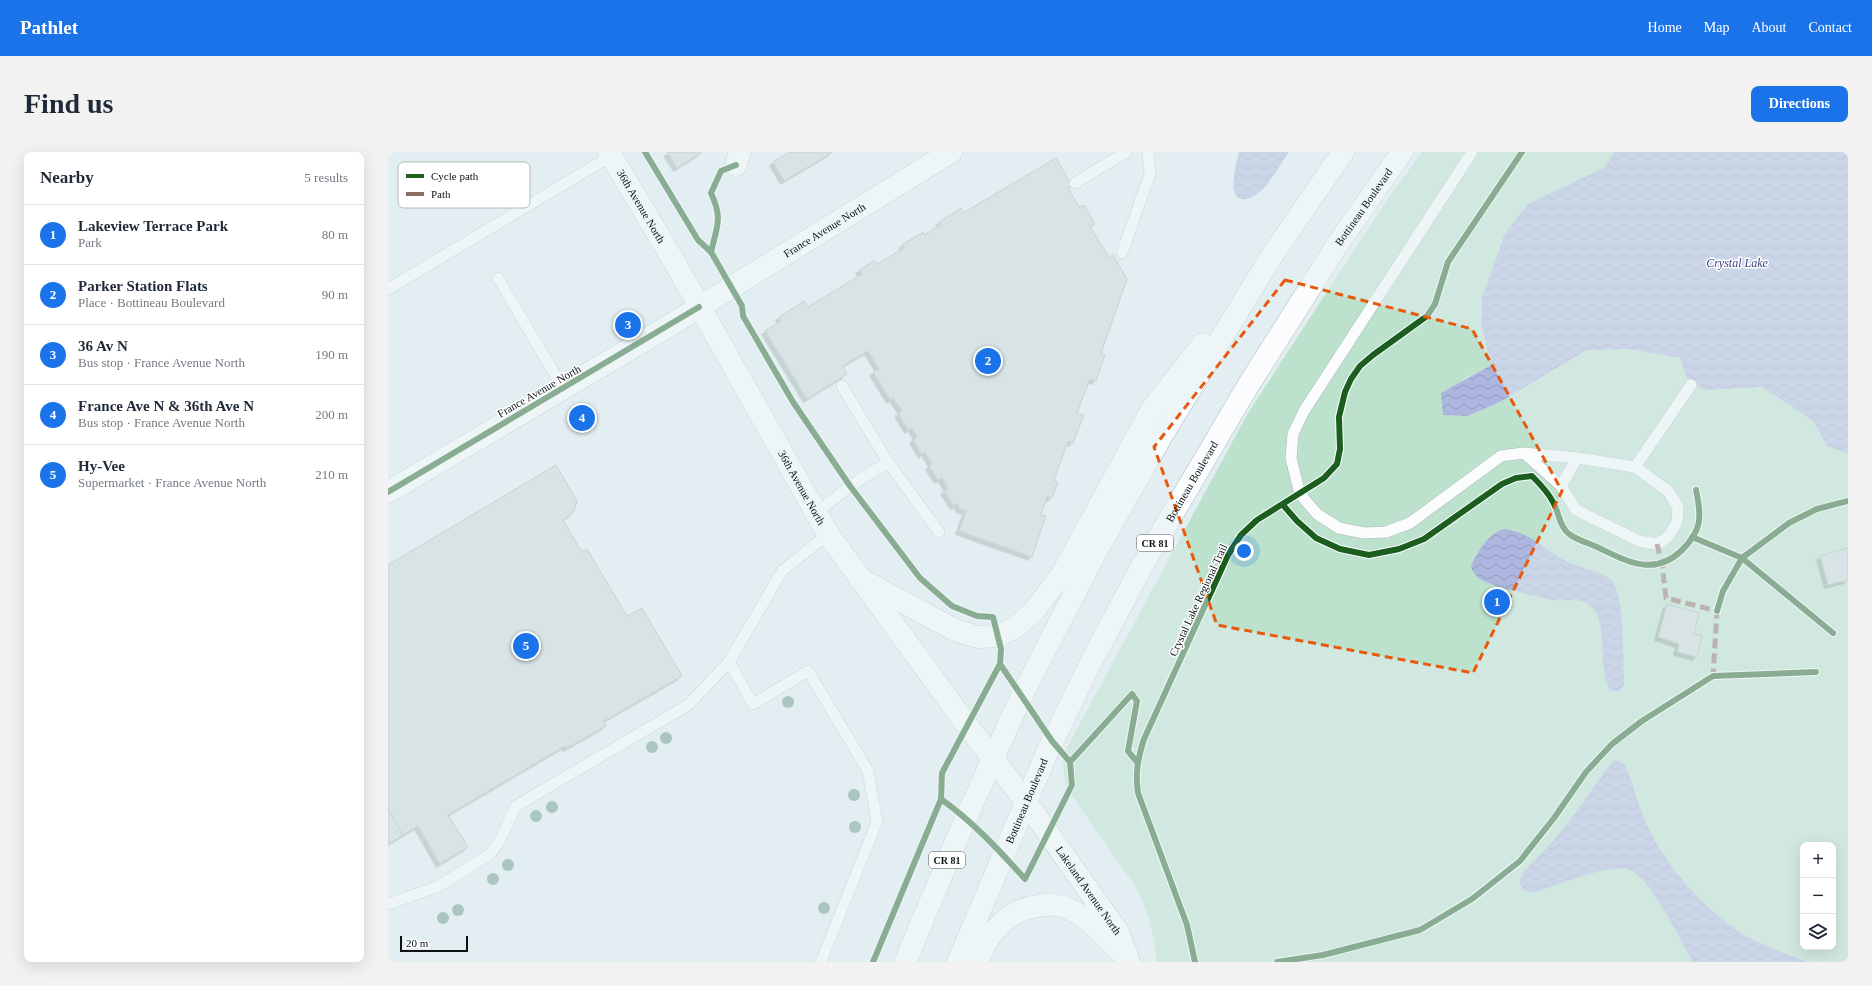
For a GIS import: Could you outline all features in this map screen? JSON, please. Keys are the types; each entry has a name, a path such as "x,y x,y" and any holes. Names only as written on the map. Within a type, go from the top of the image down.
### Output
{"main road":[{"name":"France Avenue North","path":"388,492 699,307 951,152"},
{"name":"CR 81","path":"905,962 966,818 994,760 1022,695 1097,550 1162,435 1273,254 1343,152"},
{"name":"Bottineau Boulevard","path":"958,962 980,908 1027,803 1046,755 1090,664 1142,566 1250,382 1339,242 1402,152"},
{"name":"36th Avenue North","path":"610,154 828,534 1027,803"},
{"path":"860,579 955,630 978,637 998,636 1016,627 1033,612 1061,576 1152,409 1273,254"},
{"name":"Lakeland Avenue North","path":"1027,803 1118,932 1128,961"},
{"path":"977,962 981,950 993,932 1006,919 1026,908 1049,904 1071,909 1084,918 1128,961"}],"lane":[{"path":"1075,184 1126,152"},
{"path":"1122,253 1150,174 1148,152"},
{"path":"1472,152 1304,411 1293,434 1291,458 1300,494 1317,514 1339,528 1364,533 1386,532 1410,523 1501,456 1524,453 1577,458 1635,467 1668,491 1678,507 1677,522 1668,537 1657,544 1640,541 1576,510 1561,486 1524,453"},
{"path":"530,203 610,154"},
{"path":"388,289 521,208"},
{"path":"498,278 563,388"},
{"path":"1635,467 1691,385"},
{"path":"842,386 888,462 939,532"},
{"path":"1561,486 1577,458"},
{"path":"816,513 850,486 888,462"},
{"path":"388,904 437,887 489,855 499,842 516,806 688,705 729,662 782,571 828,534"},
{"path":"729,662 753,704 808,671 868,771 878,822 821,962"}],"highlighted area":[{"path":"1285,280 1472,329 1562,491 1473,673 1217,625 1154,447"}],"green space":[{"path":"1422,152 1614,152 1605,167 1563,187 1505,233 1482,297 1482,327 1491,365 1462,380 1468,416 1500,402 1587,350 1629,349 1680,358 1686,377 1704,390 1762,387 1813,421 1827,446 1848,454 1848,962 1156,962 1155,943 1148,916 1139,892 1066,787 1063,766 1066,749 1248,413 1386,201"}],"water":[{"path":"1239,152 1289,152 1274,175 1260,192 1246,199 1239,199 1235,195 1234,181"},
{"name":"Crystal Lake","path":"1614,152 1848,152 1848,454 1827,446 1813,421 1762,387 1704,390 1686,377 1680,358 1629,349 1587,350 1500,402 1468,416 1443,415 1441,393 1491,365 1482,327 1482,297 1505,233 1528,204 1605,167"},
{"path":"1505,529 1523,534 1569,563 1600,573 1609,578 1614,585 1621,609 1623,639 1624,685 1619,691 1611,691 1606,681 1599,619 1594,610 1586,603 1575,600 1553,600 1525,594 1491,584 1475,575 1471,567 1476,555 1489,538"},
{"path":"1618,760 1625,765 1647,825 1664,856 1675,871 1701,900 1714,913 1743,934 1767,946 1807,962 1692,962 1653,893 1636,874 1628,869 1619,868 1595,872 1535,892 1527,892 1521,888 1520,882 1525,871 1566,825 1613,761"}],"building":[{"path":"667,152 701,152 701,153 677,168"},
{"path":"790,152 833,152 784,181 773,162"},
{"path":"1056,158 1072,186 1068,188 1079,207 1084,205 1095,224 1090,227 1109,257 1113,255 1127,279 1101,353 1105,355 1096,381 1090,379 1077,413 1084,415 1073,443 1068,441 1054,480 1058,482 1052,498 1047,497 1041,515 1046,516 1032,557 959,531 966,511 960,509 957,504 954,506 944,491 948,489 942,478 938,480 929,466 932,464 925,452 922,455 913,440 917,437 912,428 908,430 898,413 902,411 893,398 890,400 873,372 879,369 868,351 843,366 847,374 807,399 765,331 781,321 779,317 804,301 808,307 862,274 859,270 874,261 877,264 904,248 902,245 923,232 924,235 940,225 939,222 961,208 963,213"},
{"path":"556,465 577,501 573,513 563,520 582,552 587,549 627,616 642,608 682,676 604,721 606,726 567,748 565,746 448,815 468,847 440,864 418,826 388,844 388,565"},
{"path":"1848,548 1848,580 1828,585 1820,556"},
{"path":"1667,604 1699,613 1694,634 1702,636 1697,657 1677,652 1679,644 1658,637"},
{"path":"388,809 403,835 388,844"}],"marked path":[{"path":"1657,544 1662,564 1666,598 1717,611 1713,676"}],"cycle path":[{"path":"645,152 698,240 711,252 742,306 743,316 793,402 850,486 920,578 952,606 977,616 993,617 1001,649 1000,664 942,773 941,799 975,827 1025,879 1072,785 1070,762 1052,741 1000,664"},
{"name":"Crystal Lake Regional Trail","path":"1195,962 1187,925 1138,793 1138,766 1144,739 1228,555 1241,535 1257,520 1324,478 1337,464 1340,449 1339,417 1345,392 1351,379 1360,366 1373,355 1427,316 1435,304 1448,262 1522,152"},
{"path":"711,252 718,222 717,210 711,193 721,171 736,165"},
{"path":"388,492 699,307"},
{"path":"1283,505 1297,521 1316,538 1340,549 1369,555 1399,549 1424,539 1502,484 1516,478 1532,476 1544,488 1551,498 1561,523 1569,534 1579,540 1629,561 1650,565 1671,559 1681,551 1693,537 1699,523 1699,508 1696,490"},
{"path":"1717,611 1723,591 1742,558 1789,523 1817,509 1848,501"},
{"path":"1692,537 1742,558 1833,633"},
{"path":"1277,962 1323,955 1420,930 1472,899 1520,861 1554,818 1586,772 1612,744 1642,721 1713,676 1816,672"},
{"path":"1070,762 1132,694 1137,701 1128,751 1137,762"},
{"path":"873,962 941,799"}],"place":[{"name":"36 Av N","path":"628,325"},
{"name":"Parker Station Flats","path":"988,361"},
{"name":"France Ave N & 36th Ave N","path":"582,418"},
{"name":"Lakeview Terrace Park","path":"1497,602"},
{"name":"Hy-Vee","path":"526,646"}]}
